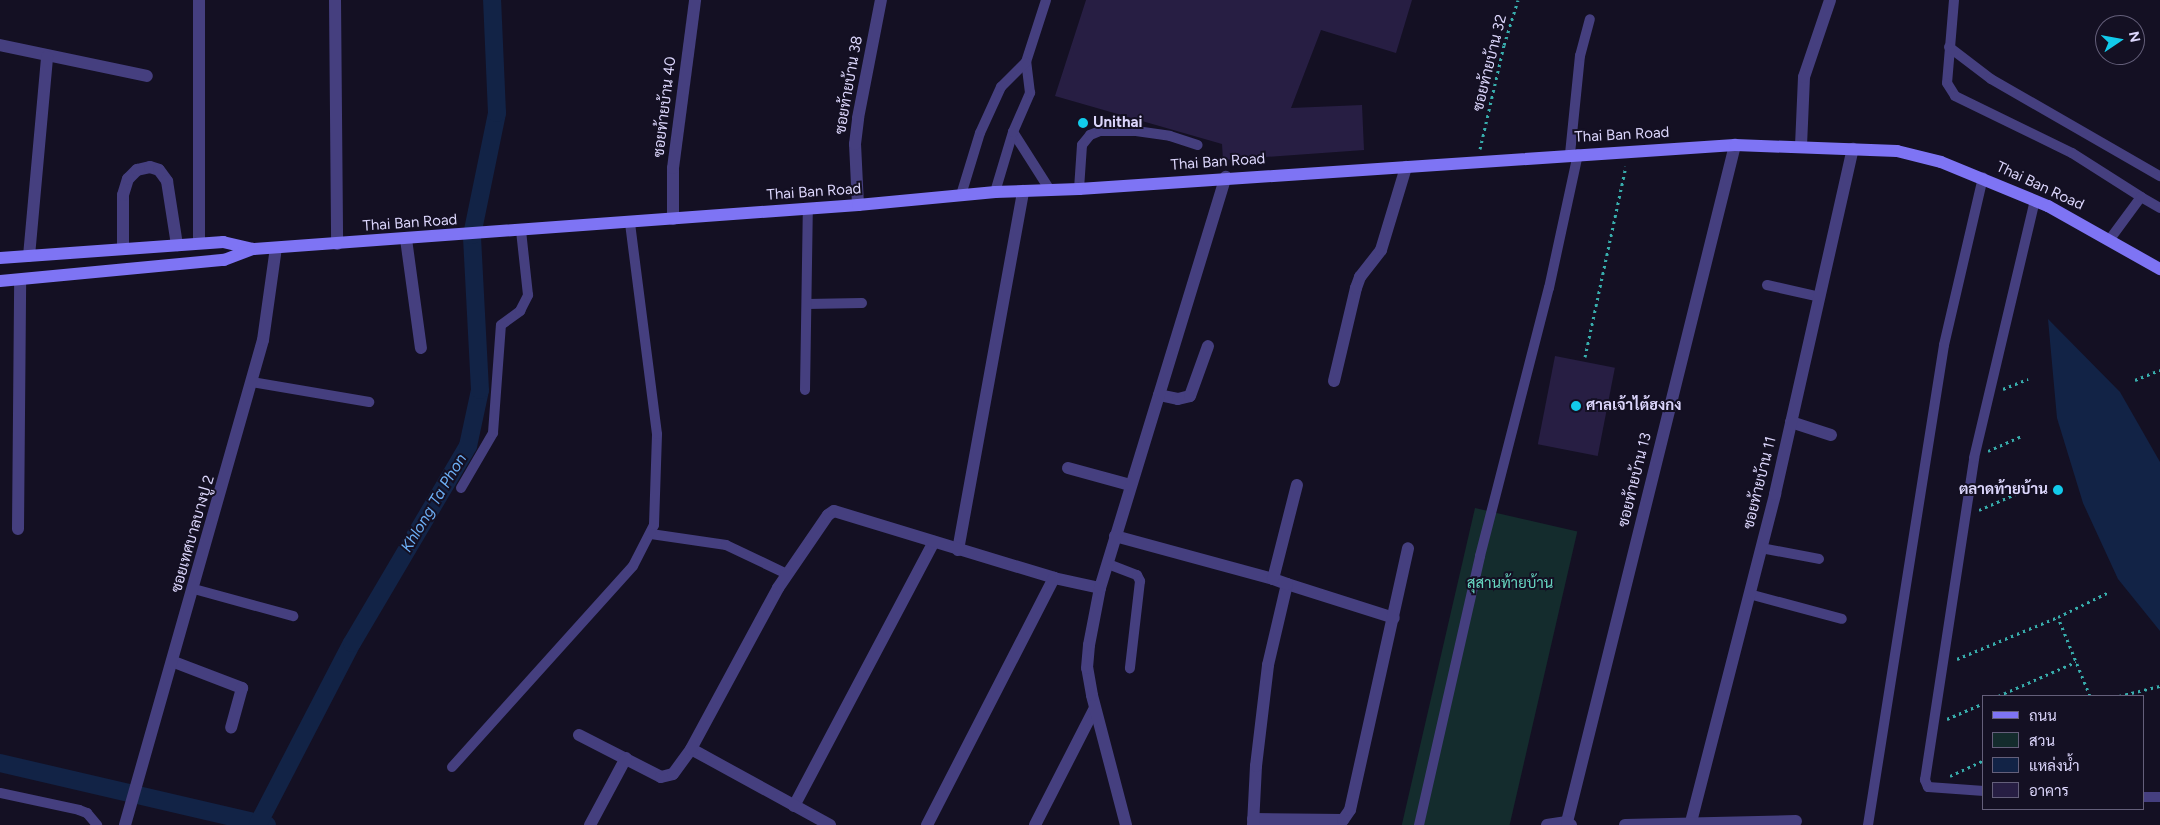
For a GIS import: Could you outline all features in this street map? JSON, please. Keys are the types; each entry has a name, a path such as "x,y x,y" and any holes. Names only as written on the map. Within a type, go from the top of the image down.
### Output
{"street":[{"path":"199,0 199,244"},
{"path":"335,0 337,244"},
{"name":"ซอยท้ายบ้าน 40","path":"673,218 673,168 695,0"},
{"name":"ซอยท้ายบ้าน 38","path":"858,205 855,144 858,118 882,0"},
{"path":"1801,146 1804,77 1830,0"},
{"path":"0,45 47,57 147,76"},
{"path":"29,256 47,57"},
{"name":"Thai Ban Road","path":"0,258 223,242 253,249 276,248 808,209 961,194 1079,189 1226,177 1406,167 1629,150 1735,146 1801,146 1897,151 1983,177 2035,200 2110,239 2160,269"},
{"name":"ซอยท้ายบ้าน 13","path":"1569,824 1735,146"},
{"name":"ซอยท้ายบ้าน 11","path":"1690,822 1761,548 1853,149"},
{"path":"123,249 123,195 128,179 137,170 150,167 159,170 167,182 177,245"},
{"path":"1334,381 1356,288 1360,277 1381,250 1406,167"},
{"path":"1126,825 1095,708 1087,668 1100,588 1130,485 1226,177"},
{"path":"958,550 1023,191"},
{"path":"406,239 421,348"},
{"name":"ซอยเทศบาลบางปู 2","path":"126,825 174,662 263,340 276,248"},
{"name":"Thai Ban Road","path":"0,281 224,260 253,249"},
{"path":"18,529 20,280"},
{"path":"1158,394 1178,399 1190,396 1208,346"},
{"path":"1791,422 1831,435"},
{"path":"1068,468 1130,485"},
{"path":"1273,579 1297,485"},
{"path":"579,734 666,777 673,774 691,749 787,574 822,522 834,511 1054,578 1100,588"},
{"path":"1115,536 1273,579 1394,618"},
{"path":"794,806 934,542"},
{"path":"1288,584 1268,666 1256,766 1253,822 1343,820 1350,810 1408,548"},
{"path":"927,825 1054,578"},
{"path":"174,662 242,688 231,728"},
{"path":"1035,825 1095,708"},
{"path":"691,749 830,825"},
{"path":"590,825 626,758"},
{"path":"1625,825 1796,821"},
{"path":"1547,825 1569,824"}],"lane":[{"path":"995,192 1013,132 1030,93 1026,62 1046,0"},
{"path":"1954,0 1947,83 1955,96 2072,153 2160,208"},
{"path":"1419,825 1480,556 1544,306 1574,154 1580,56 1590,19"},
{"path":"1949,47 1990,79 2160,176"},
{"path":"961,194 980,133 1001,87 1026,62"},
{"path":"1079,189 1082,145 1090,135 1100,131 1136,131 1170,136 1198,145"},
{"path":"1013,132 1050,190"},
{"path":"1868,825 1944,344 1983,177"},
{"path":"2110,239 2141,197"},
{"path":"1982,791 1928,788 1925,780 1974,458 2035,200"},
{"path":"805,390 808,209"},
{"path":"452,766 633,566 654,525 657,434 630,222"},
{"path":"461,488 493,433 501,325 526,303 521,231"},
{"path":"1767,285 1820,297"},
{"path":"806,304 862,303"},
{"path":"252,382 369,402"},
{"path":"651,534 726,545 787,574"},
{"path":"1761,548 1819,559"},
{"path":"1108,564 1137,575 1140,581 1130,668"},
{"path":"194,589 293,616"},
{"path":"1749,594 1842,619"},
{"path":"0,793 79,810 87,813 97,825"},
{"path":"2145,797 2160,797"}],"path":[{"name":"ซอยท้ายบ้าน 32","path":"1484,132 1504,45 1518,0"},
{"path":"1585,357 1629,150"},
{"path":"2135,380 2160,370"},
{"path":"1990,394 2028,379"},
{"path":"1974,458 2022,436"},
{"path":"1966,516 2029,488"},
{"path":"1942,665 2058,617 2109,592"},
{"path":"2058,617 2090,695"},
{"path":"2000,695 2076,662"},
{"path":"2123,695 2160,686"},
{"path":"1933,725 1982,704"},
{"path":"1936,788 1939,781 1982,761"}],"green space":[{"name":"สุสานท้ายบ้าน","path":"1475,508 1577,532 1510,825 1402,825"}],"water":[{"path":"2048,319 2120,392 2160,462 2160,631 2118,579 2083,503 2057,418"}],"building":[{"path":"1086,0 1412,0 1396,53 1321,30 1291,108 1362,105 1364,150 1223,160 1222,144 1055,96"},
{"name":"ศาลเจ้าไต้ฮงกง","path":"1555,356 1615,368 1598,456 1538,444"}],"waterway":[{"name":"Khlong Ta Phon","path":"258,824 352,643 468,446 480,390 472,235 497,113 492,0"},
{"path":"0,763 267,825"}],"place":[{"name":"Unithai","path":"1083,123"},
{"name":"ศาลเจ้าไต้ฮงกง","path":"1576,406"},
{"name":"ตลาดท้ายบ้าน","path":"2058,490"}]}
